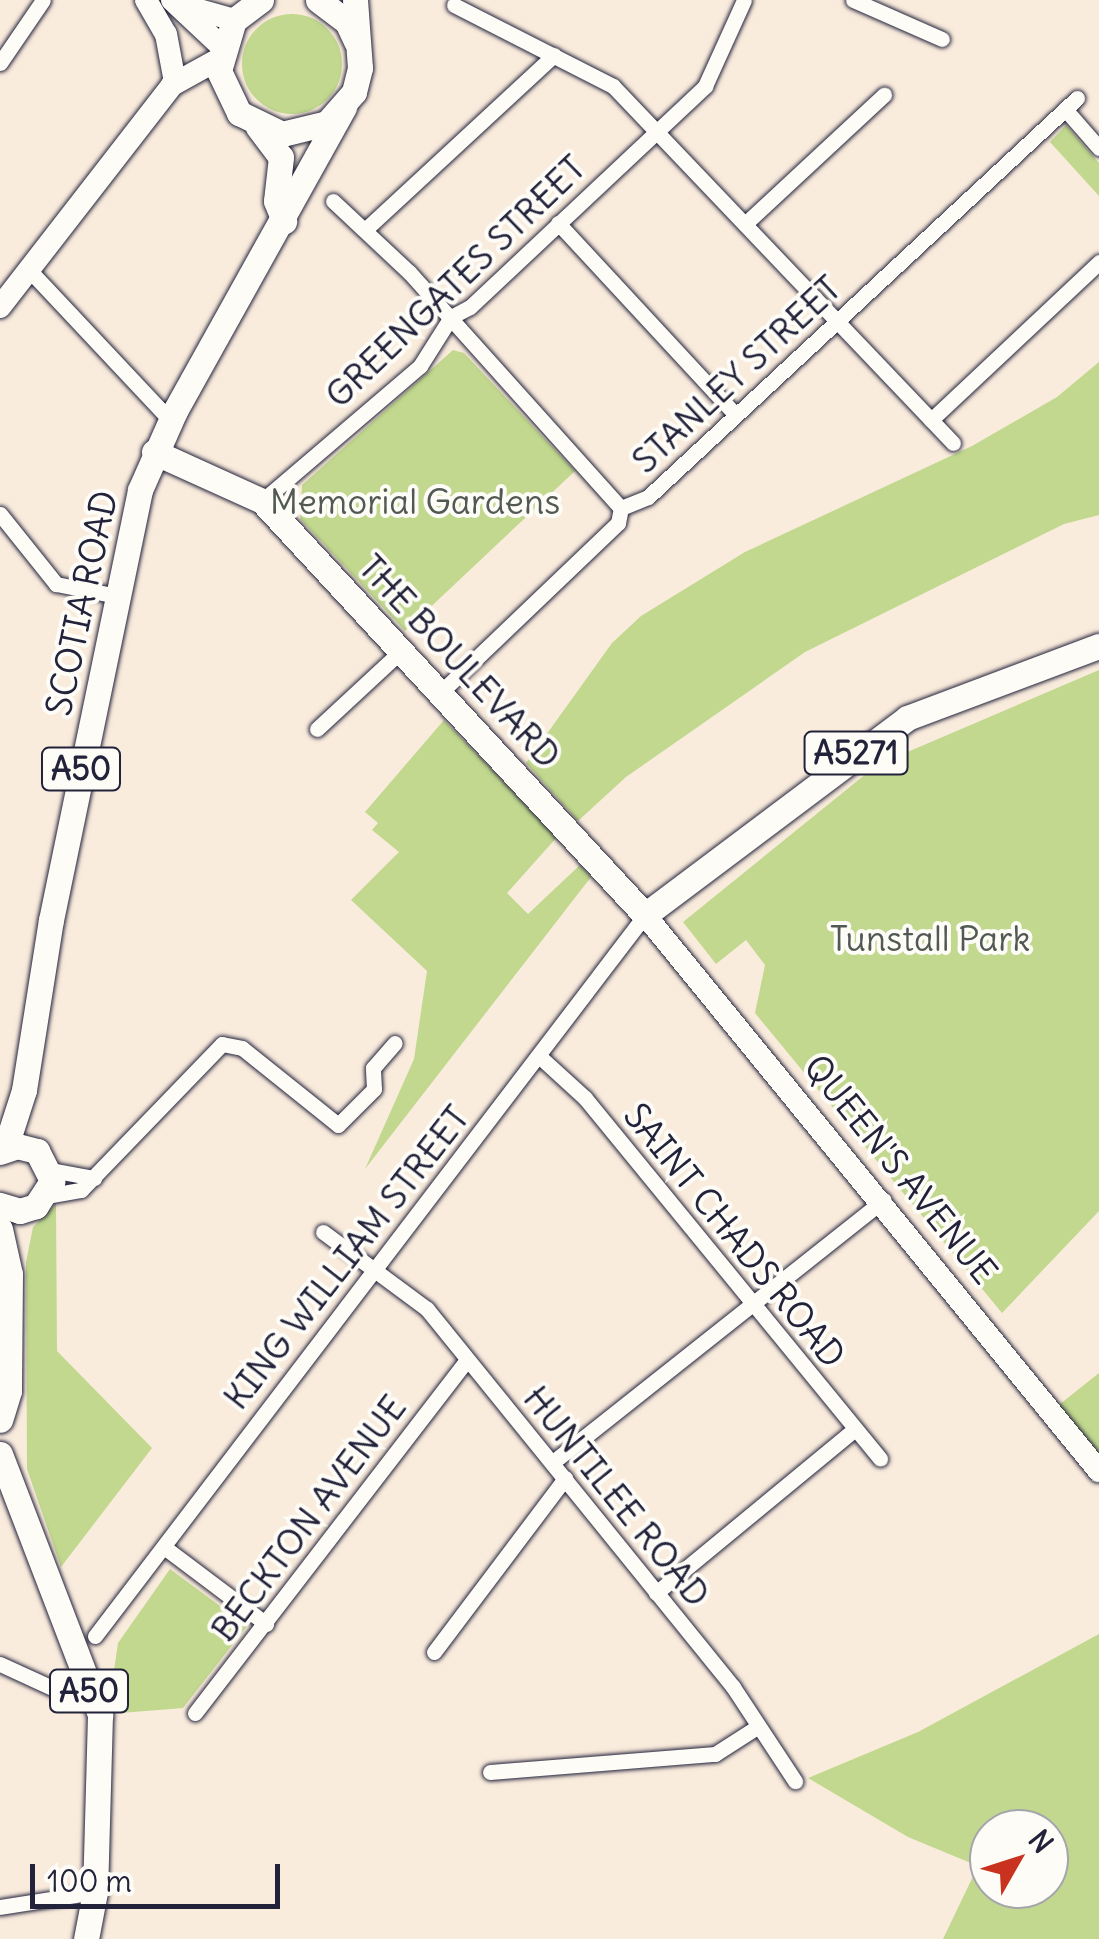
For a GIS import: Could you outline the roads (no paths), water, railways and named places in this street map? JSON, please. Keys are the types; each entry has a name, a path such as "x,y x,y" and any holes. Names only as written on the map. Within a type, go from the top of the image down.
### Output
{"main road":[{"path":"261,0 234,20 221,52 225,93 280,157 276,201 284,220"},
{"path":"318,0 346,22 358,51"},
{"name":"A50","path":"344,107 357,80 355,0"},
{"path":"258,127 304,133 344,107"},
{"name":"SCOTIA ROAD","path":"2,1151 24,1090 117,596 154,452 344,107"},
{"name":"THE BOULEVARD","path":"154,452 262,501 645,915"},
{"name":"A5271","path":"645,915 907,718 1099,646"},
{"name":"SCOTIA ROAD","path":"24,1090 28,1120 48,1164"},
{"path":"2,1151 26,1146 48,1164 39,1202 10,1274"},
{"path":"0,1204 39,1202"},
{"path":"0,1229 10,1274 9,1391 0,1420"},
{"name":"A50","path":"0,1454 103,1739 95,1892 86,1939"}],"street":[{"path":"0,63 8,36 43,0"},
{"path":"146,0 166,34 175,82"},
{"name":"GREENGATES STREET","path":"262,501 420,366 451,318 470,308 716,74 744,0"},
{"path":"853,0 875,6 942,39"},
{"path":"175,2 234,20"},
{"path":"0,307 32,273 175,82 221,52 175,2"},
{"path":"454,5 614,86 660,130 953,443"},
{"path":"366,228 554,55"},
{"path":"746,224 884,95"},
{"name":"STANLEY STREET","path":"441,692 618,524 621,508 648,497 1071,104 1098,144"},
{"path":"333,201 366,228 451,318 621,508"},
{"path":"558,223 735,414"},
{"path":"931,420 1099,262"},
{"path":"32,273 170,420"},
{"path":"0,514 56,584 117,596"},
{"path":"317,729 402,650"},
{"name":"KING WILLIAM STREET","path":"94,1636 645,915"},
{"name":"QUEEN'S AVENUE","path":"645,915 884,1200 1099,1470"},
{"path":"39,1202 67,1196 94,1178 222,1044 242,1048 338,1126 374,1089 372,1068 395,1042"},
{"name":"SAINT CHADS ROAD","path":"539,1056 585,1098 880,1459"},
{"path":"48,1164 94,1178"},
{"path":"552,1462 884,1200"},
{"name":"HUNTILEE ROAD","path":"323,1232 428,1309 656,1593 795,1780"},
{"name":"BECKTON AVENUE","path":"195,1713 467,1360"},
{"path":"656,1593 855,1429"},
{"path":"434,1652 565,1478"},
{"path":"164,1547 266,1624"},
{"path":"0,1664 59,1690 88,1689"},
{"path":"490,1772 714,1754 758,1727"},
{"path":"515,1770 517,1790"},
{"path":"0,1907 95,1892"}],"park label":[{"name":"Memorial Gardens","path":"415,501"},
{"name":"Tunstall Park","path":"930,938"}]}
